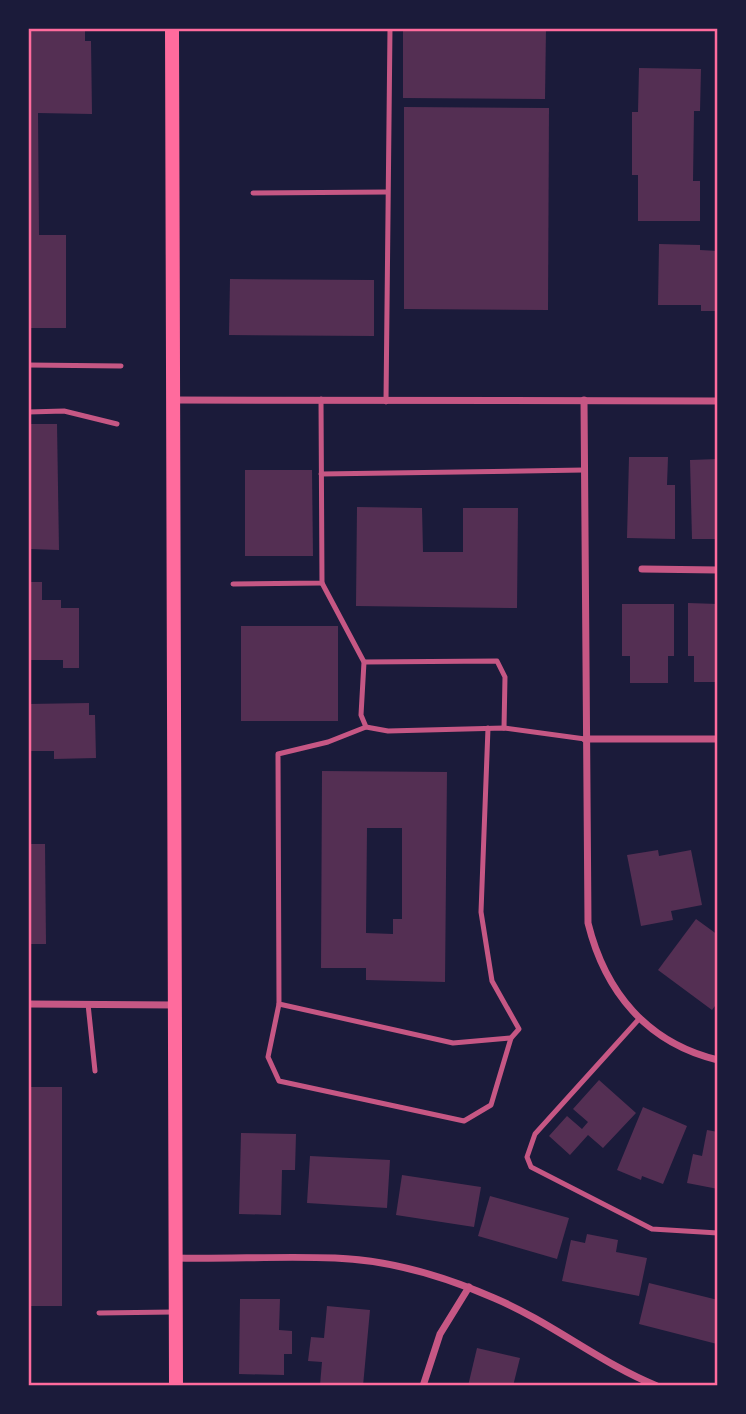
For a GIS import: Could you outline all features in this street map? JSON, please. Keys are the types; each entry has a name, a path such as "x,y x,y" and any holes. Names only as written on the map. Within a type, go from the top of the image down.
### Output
{"main road":[{"path":"172,28 176,1384"}],"street":[{"path":"174,400 321,398 386,402 718,401"},
{"path":"584,400 588,923 604,973 618,996 639,1019 678,1047 718,1060"},
{"path":"642,569 718,570"},
{"path":"585,738 718,739"},
{"path":"28,1004 176,1005"},
{"path":"176,1258 337,1258 389,1265 468,1287 543,1322 611,1365 657,1386"},
{"path":"423,1386 440,1334 468,1287"}],"lane":[{"path":"386,402 390,28"},
{"path":"253,193 387,192"},
{"path":"28,365 121,366"},
{"path":"321,398 322,583 364,662 361,715 366,727"},
{"path":"28,412 64,411 117,424"},
{"path":"321,474 584,470"},
{"path":"233,584 322,583"},
{"path":"364,662 497,661 505,677 504,728"},
{"path":"488,728 481,912 492,981 519,1029 511,1038 491,1105 464,1121 279,1081 268,1057 279,1004 278,754 328,742 366,727 388,731 488,728 504,728 585,738"},
{"path":"88,1004 95,1071"},
{"path":"279,1004 453,1044 511,1038"},
{"path":"639,1019 535,1134 527,1157 531,1167 652,1229 718,1233"},
{"path":"99,1313 176,1312"}],"building":[{"path":"28,28 85,28 85,41 91,41 92,114 38,113 39,235 66,235 66,328 28,328"},
{"path":"403,28 546,28 545,99 403,98"},
{"path":"639,68 701,69 700,111 694,111 693,181 700,181 700,221 638,221 638,175 632,175 632,112 638,112"},
{"path":"404,107 549,108 548,310 404,309"},
{"path":"659,244 700,245 700,250 718,251 718,311 701,311 701,305 658,305"},
{"path":"230,279 374,280 374,336 229,335"},
{"path":"29,424 57,424 59,550 30,549"},
{"path":"629,457 668,457 667,485 675,485 675,539 627,538"},
{"path":"718,459 718,539 692,539 690,460"},
{"path":"245,470 312,470 313,556 245,556"},
{"path":"357,507 422,508 423,552 463,552 463,508 518,508 517,608 356,606"},
{"path":"28,582 42,582 42,600 61,600 61,608 79,608 79,668 63,668 63,660 28,660"},
{"path":"688,603 718,604 718,682 694,682 694,656 688,656"},
{"path":"622,604 674,604 674,656 668,656 668,683 630,683 630,656 622,656"},
{"path":"241,626 338,626 338,721 241,721"},
{"path":"89,703 89,715 95,715 96,758 54,759 54,751 28,751 28,704"},
{"path":"322,771 447,772 445,982 366,980 366,968 321,968","holes":["367,828 402,828 402,919 393,919 393,934 366,933"]},
{"path":"28,844 45,844 46,944 28,944"},
{"path":"658,850 659,856 691,850 702,905 671,911 673,920 641,926 627,855"},
{"path":"696,919 718,935 718,1002 712,1010 658,970"},
{"path":"599,1080 636,1113 603,1148 588,1135 570,1155 549,1136 567,1116 582,1129 588,1122 573,1109"},
{"path":"28,1087 62,1087 62,1306 28,1306"},
{"path":"643,1107 687,1126 663,1184 642,1176 641,1180 617,1170"},
{"path":"707,1130 718,1132 718,1189 687,1183 693,1154 702,1156"},
{"path":"241,1133 296,1134 295,1170 282,1170 281,1215 239,1214"},
{"path":"310,1156 390,1160 387,1208 307,1203"},
{"path":"402,1175 481,1187 474,1227 396,1215"},
{"path":"490,1196 569,1218 557,1259 478,1236"},
{"path":"587,1234 618,1240 616,1252 647,1258 639,1296 562,1281 571,1240 585,1243"},
{"path":"649,1283 718,1300 717,1344 639,1324"},
{"path":"240,1299 280,1299 279,1330 292,1331 292,1354 284,1354 284,1375 239,1374"},
{"path":"327,1306 370,1310 363,1386 320,1385 322,1362 308,1361 311,1337 324,1338"},
{"path":"477,1348 520,1358 513,1386 468,1386"}]}
